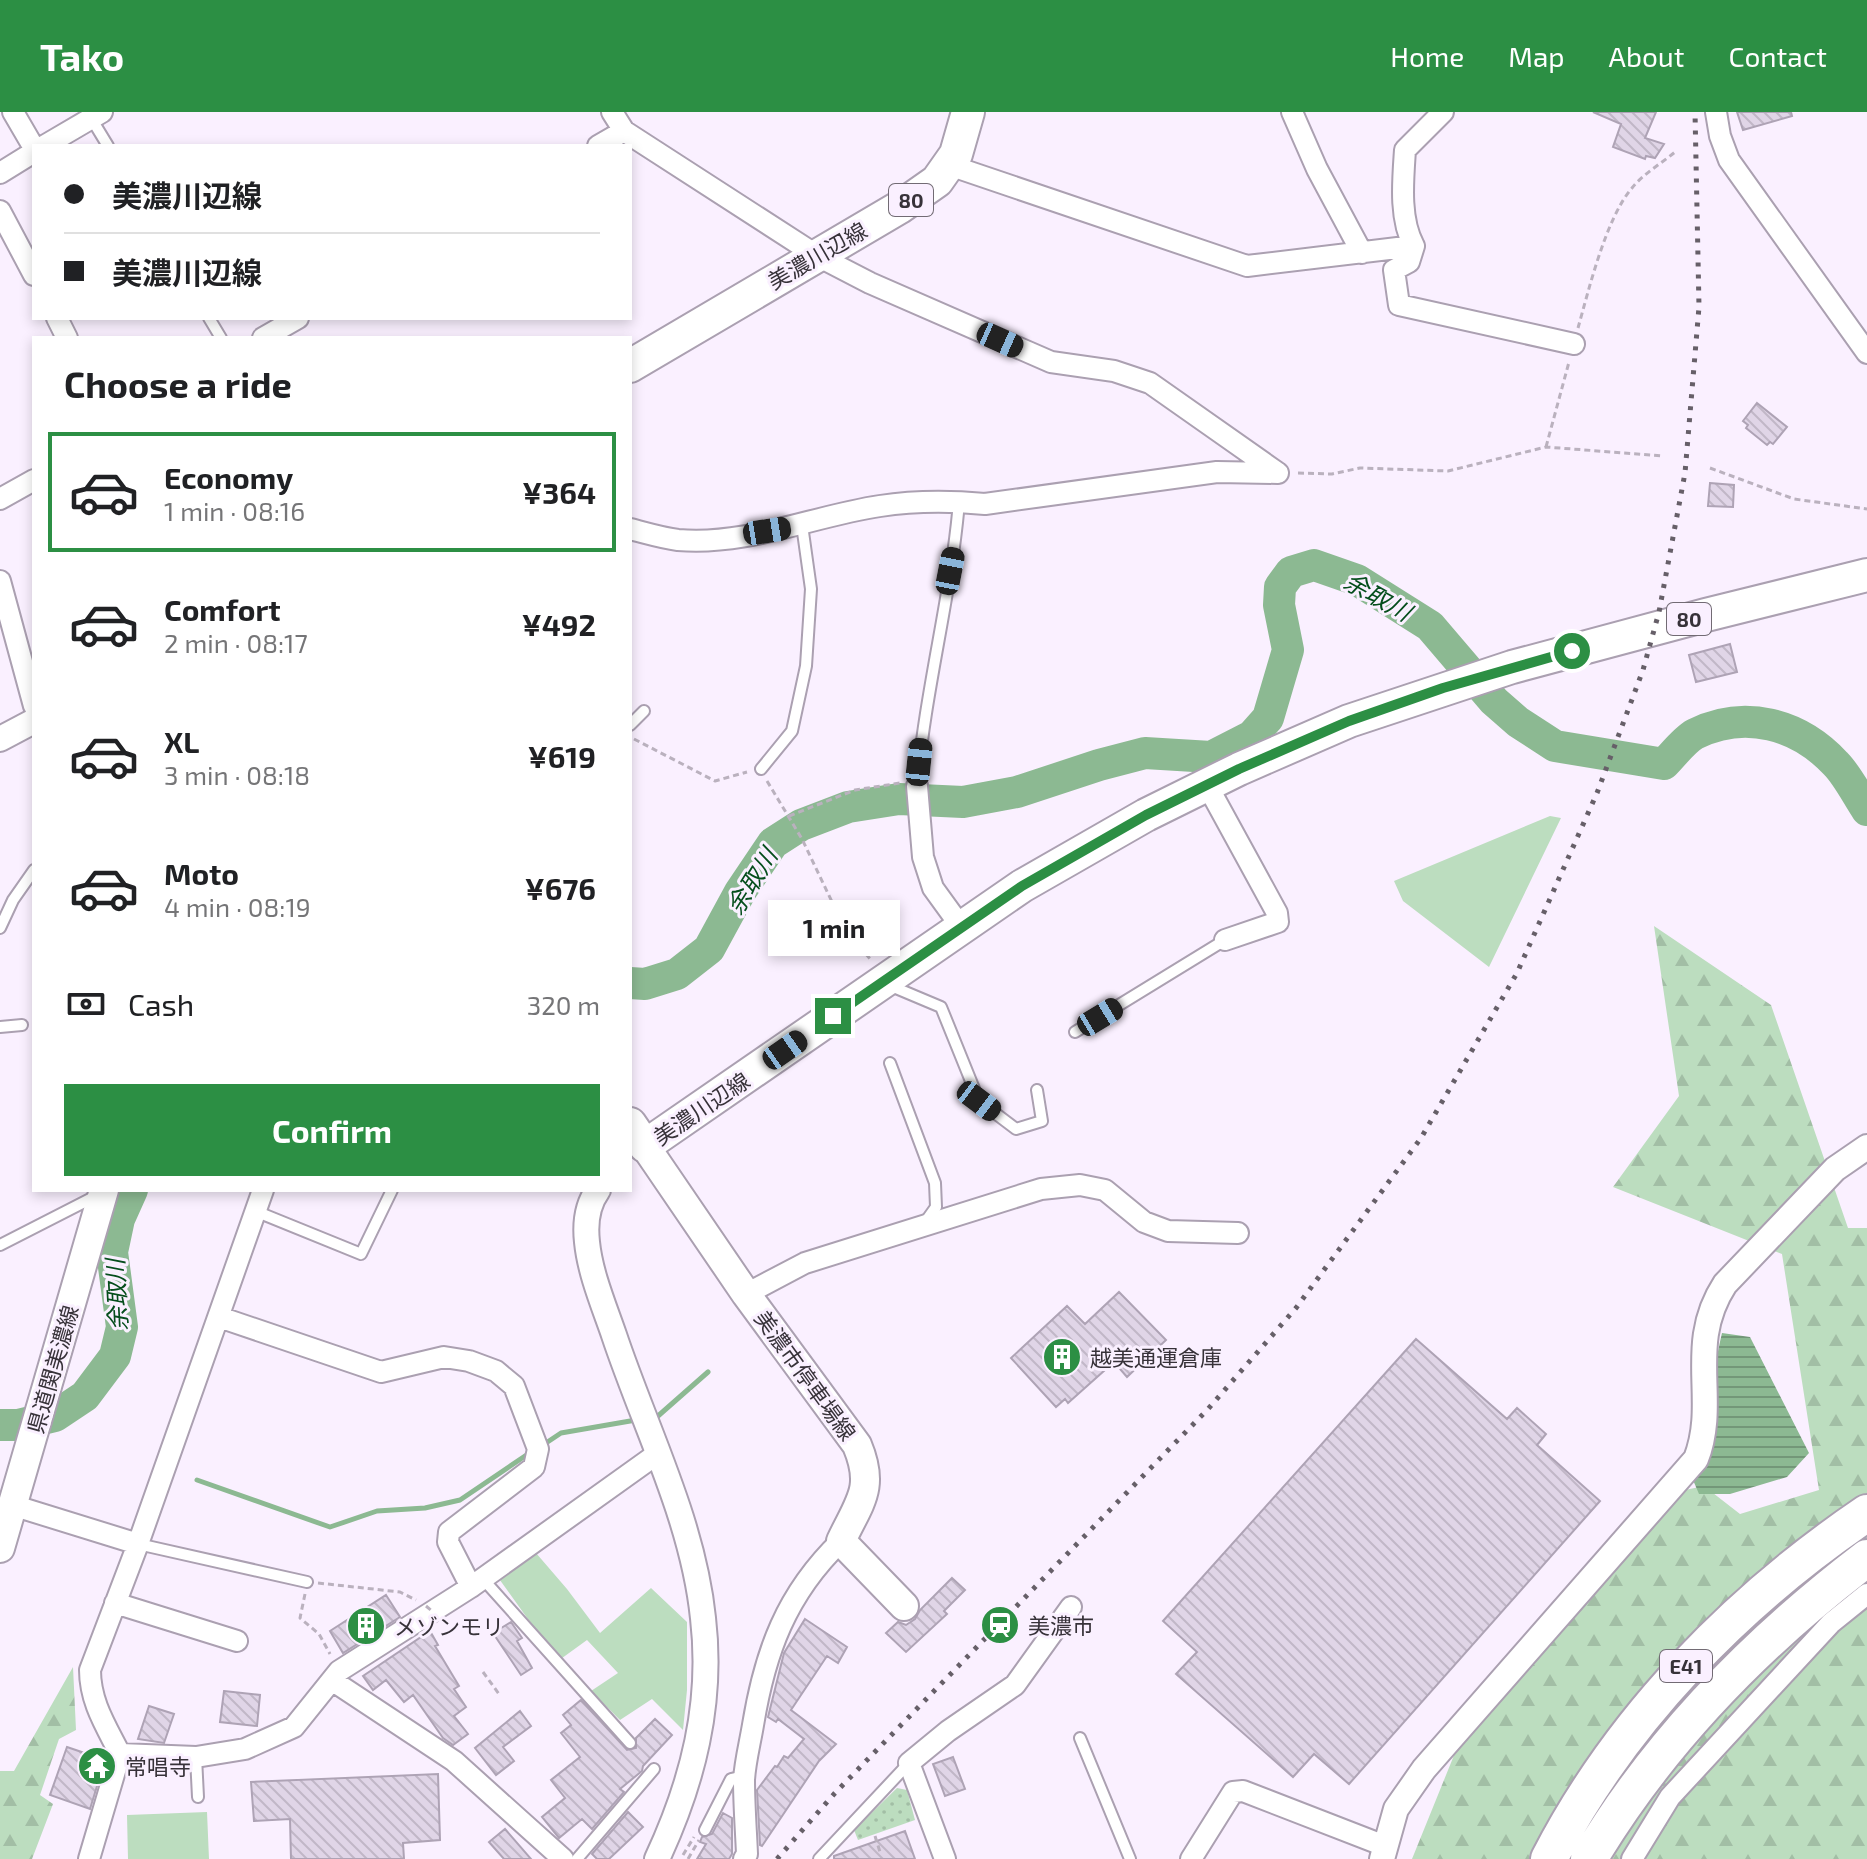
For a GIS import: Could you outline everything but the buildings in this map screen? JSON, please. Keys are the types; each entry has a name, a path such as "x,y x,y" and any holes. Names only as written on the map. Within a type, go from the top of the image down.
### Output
{"highway":[{"name":"E41","path":"1549,1859 1595,1781 1637,1723 1689,1663 1746,1608 1803,1560 1867,1513"},
{"name":"E41","path":"1589,1859 1627,1800 1670,1744 1718,1690 1772,1635 1867,1558"}],"main road":[{"name":"美濃川辺線","path":"632,365 900,207 937,181 956,154 968,112"},
{"name":"美濃川辺線","path":"635,1144 1022,886 1146,815 1207,785 1329,729 1443,688 1706,615 1867,575"},
{"name":"美濃市停車場線","path":"635,1144 857,1445 866,1467 865,1490 841,1541"},
{"name":"県道関美濃線","path":"0,1548 104,1192"},
{"path":"841,1541 904,1606"}],"street":[{"path":"13,112 32,146"},
{"path":"612,112 624,131 816,255 870,283 1051,362 1114,371 1150,383 1278,473"},
{"path":"1292,112 1317,169 1362,253"},
{"path":"1443,112 1405,150 1404,194 1408,235 1414,246 1409,262 1394,270 1399,305 1574,344"},
{"path":"1716,112 1720,136 1729,160 1867,353"},
{"path":"47,144 97,115"},
{"path":"601,144 624,131"},
{"path":"0,173 32,151"},
{"path":"949,165 1247,266 1414,246"},
{"path":"0,211 32,271"},
{"path":"266,336 294,320"},
{"path":"632,529 677,540 712,540 802,525 880,506 959,502 985,504 1217,472 1278,473"},
{"path":"0,499 32,481"},
{"path":"0,581 32,699"},
{"path":"0,739 32,722"},
{"path":"917,785 923,857 933,888 962,928"},
{"path":"1207,785 1277,913 1278,922 1225,940"},
{"path":"1191,1859 1233,1792 1243,1791 1383,1852 1396,1809 1424,1769 1696,1459 1704,1438 1705,1331 1713,1303 1725,1284 1835,1169 1867,1147"},
{"path":"746,1294 805,1263 1041,1189 1080,1185 1105,1190 1144,1222 1168,1231 1238,1233"},
{"path":"89,1859 120,1754 90,1690 90,1670 138,1544 262,1192"},
{"path":"597,1192 588,1210 588,1249 603,1303 690,1548 703,1614 706,1665 703,1711 695,1757 684,1797 657,1859"},
{"path":"219,1317 381,1372 444,1357 469,1361 496,1371 514,1386 536,1443 534,1467 449,1532 448,1542 477,1583"},
{"path":"120,1754 196,1757 245,1749 294,1727 339,1680 657,1454"},
{"path":"12,1505 138,1544"},
{"path":"744,1859 747,1854 744,1776 760,1680 789,1607 821,1560 841,1541"},
{"path":"1632,1859 1670,1797 1831,1623 1867,1594"},
{"path":"115,1603 237,1641"},
{"path":"945,1859 909,1763 948,1731 1015,1685 1071,1607"},
{"path":"339,1680 454,1761 563,1859"}],"lane":[{"path":"97,115 107,144"},
{"path":"917,785 959,502"},
{"path":"761,769 792,731 806,666 811,589 802,525"},
{"path":"632,723 644,711"},
{"path":"0,928 13,900 32,873"},
{"path":"1075,1032 1225,940"},
{"path":"884,980 941,1007 979,1101 1016,1129 1042,1121 1037,1090"},
{"path":"0,1027 22,1025"},
{"path":"890,1063 935,1183 936,1207 921,1227"},
{"path":"0,1245 102,1192"},
{"path":"255,1211 361,1254 391,1192"},
{"path":"138,1544 307,1582"},
{"path":"477,1583 630,1743"},
{"path":"1080,1738 1130,1859"},
{"path":"196,1757 198,1797"},
{"path":"819,1859 909,1763"},
{"path":"577,1859 654,1769"},
{"path":"705,1830 731,1779 744,1776"}],"path":[{"path":"1546,447 1595,267 1632,188 1675,152"},
{"path":"1278,473 1332,474 1360,468 1448,471 1546,447 1664,456"},
{"path":"1710,468 1794,499 1867,509"},
{"path":"632,738 715,781 761,769 790,816 845,929 884,980"},
{"path":"790,816 855,790 896,783 917,785"},
{"path":"339,1680 319,1634 300,1618 307,1582 400,1592 432,1611"},
{"path":"483,1672 499,1694"},
{"path":"681,1859 699,1829 705,1830 688,1859"},
{"path":"875,1836 880,1852"}],"green space":[{"path":"1550,816 1561,818 1489,967 1403,901 1394,881"},
{"path":"1654,926 1771,1005 1848,1228 1867,1228 1867,1859 1412,1859 1459,1743 1661,1495 1704,1486 1740,1514 1819,1490 1782,1254 1613,1187 1679,1096"},
{"path":"536,1553 600,1633 651,1588 687,1622 687,1690 683,1730 652,1699 620,1720 591,1691 618,1673 587,1640 558,1661 497,1576"},
{"path":"73,1667 76,1730 59,1739 40,1795 53,1804 32,1859 0,1859 0,1771 14,1771"},
{"path":"897,1788 907,1790 915,1820 858,1840 854,1830"},
{"path":"207,1812 209,1859 128,1859 127,1815"}],"shaded area":[{"path":"1722,1333 1750,1337 1809,1453 1787,1477 1730,1494 1699,1494 1693,1480 1712,1441 1715,1371"}],"waterway":[{"name":"余取川","path":"632,983 645,984 677,974 709,949 740,892 773,843 801,825 848,807 899,799 963,802 1017,792 1145,753 1211,757 1252,736 1268,718 1288,650 1279,605 1280,587 1291,572 1314,565 1357,580 1430,626 1494,701 1518,722 1555,746 1664,764 1691,737 1714,726 1752,722 1770,725 1788,730 1821,750 1844,774 1867,810"},
{"name":"余取川","path":"0,1425 18,1425 55,1416 85,1396 115,1356 122,1327 112,1252 119,1219 131,1192"},
{"path":"654,1417 708,1372"},
{"path":"543,1445 561,1433 636,1420"},
{"path":"197,1480 330,1527 377,1511 425,1508 460,1500 531,1452"}],"railway":[{"path":"777,1859 835,1793 1208,1409 1296,1308 1421,1138 1517,973 1597,793 1643,670 1659,612 1685,473 1699,307 1695,112"}],"place":[{"name":"越美通運倉庫","path":"1062,1357"},
{"name":"美濃市","path":"1000,1625"},
{"name":"メゾンモリ","path":"366,1626"},
{"name":"常唱寺","path":"97,1766"}],"route":[{"path":"833,1016 1022,886 1146,815 1239,769 1349,721 1443,688 1572,651"}]}
